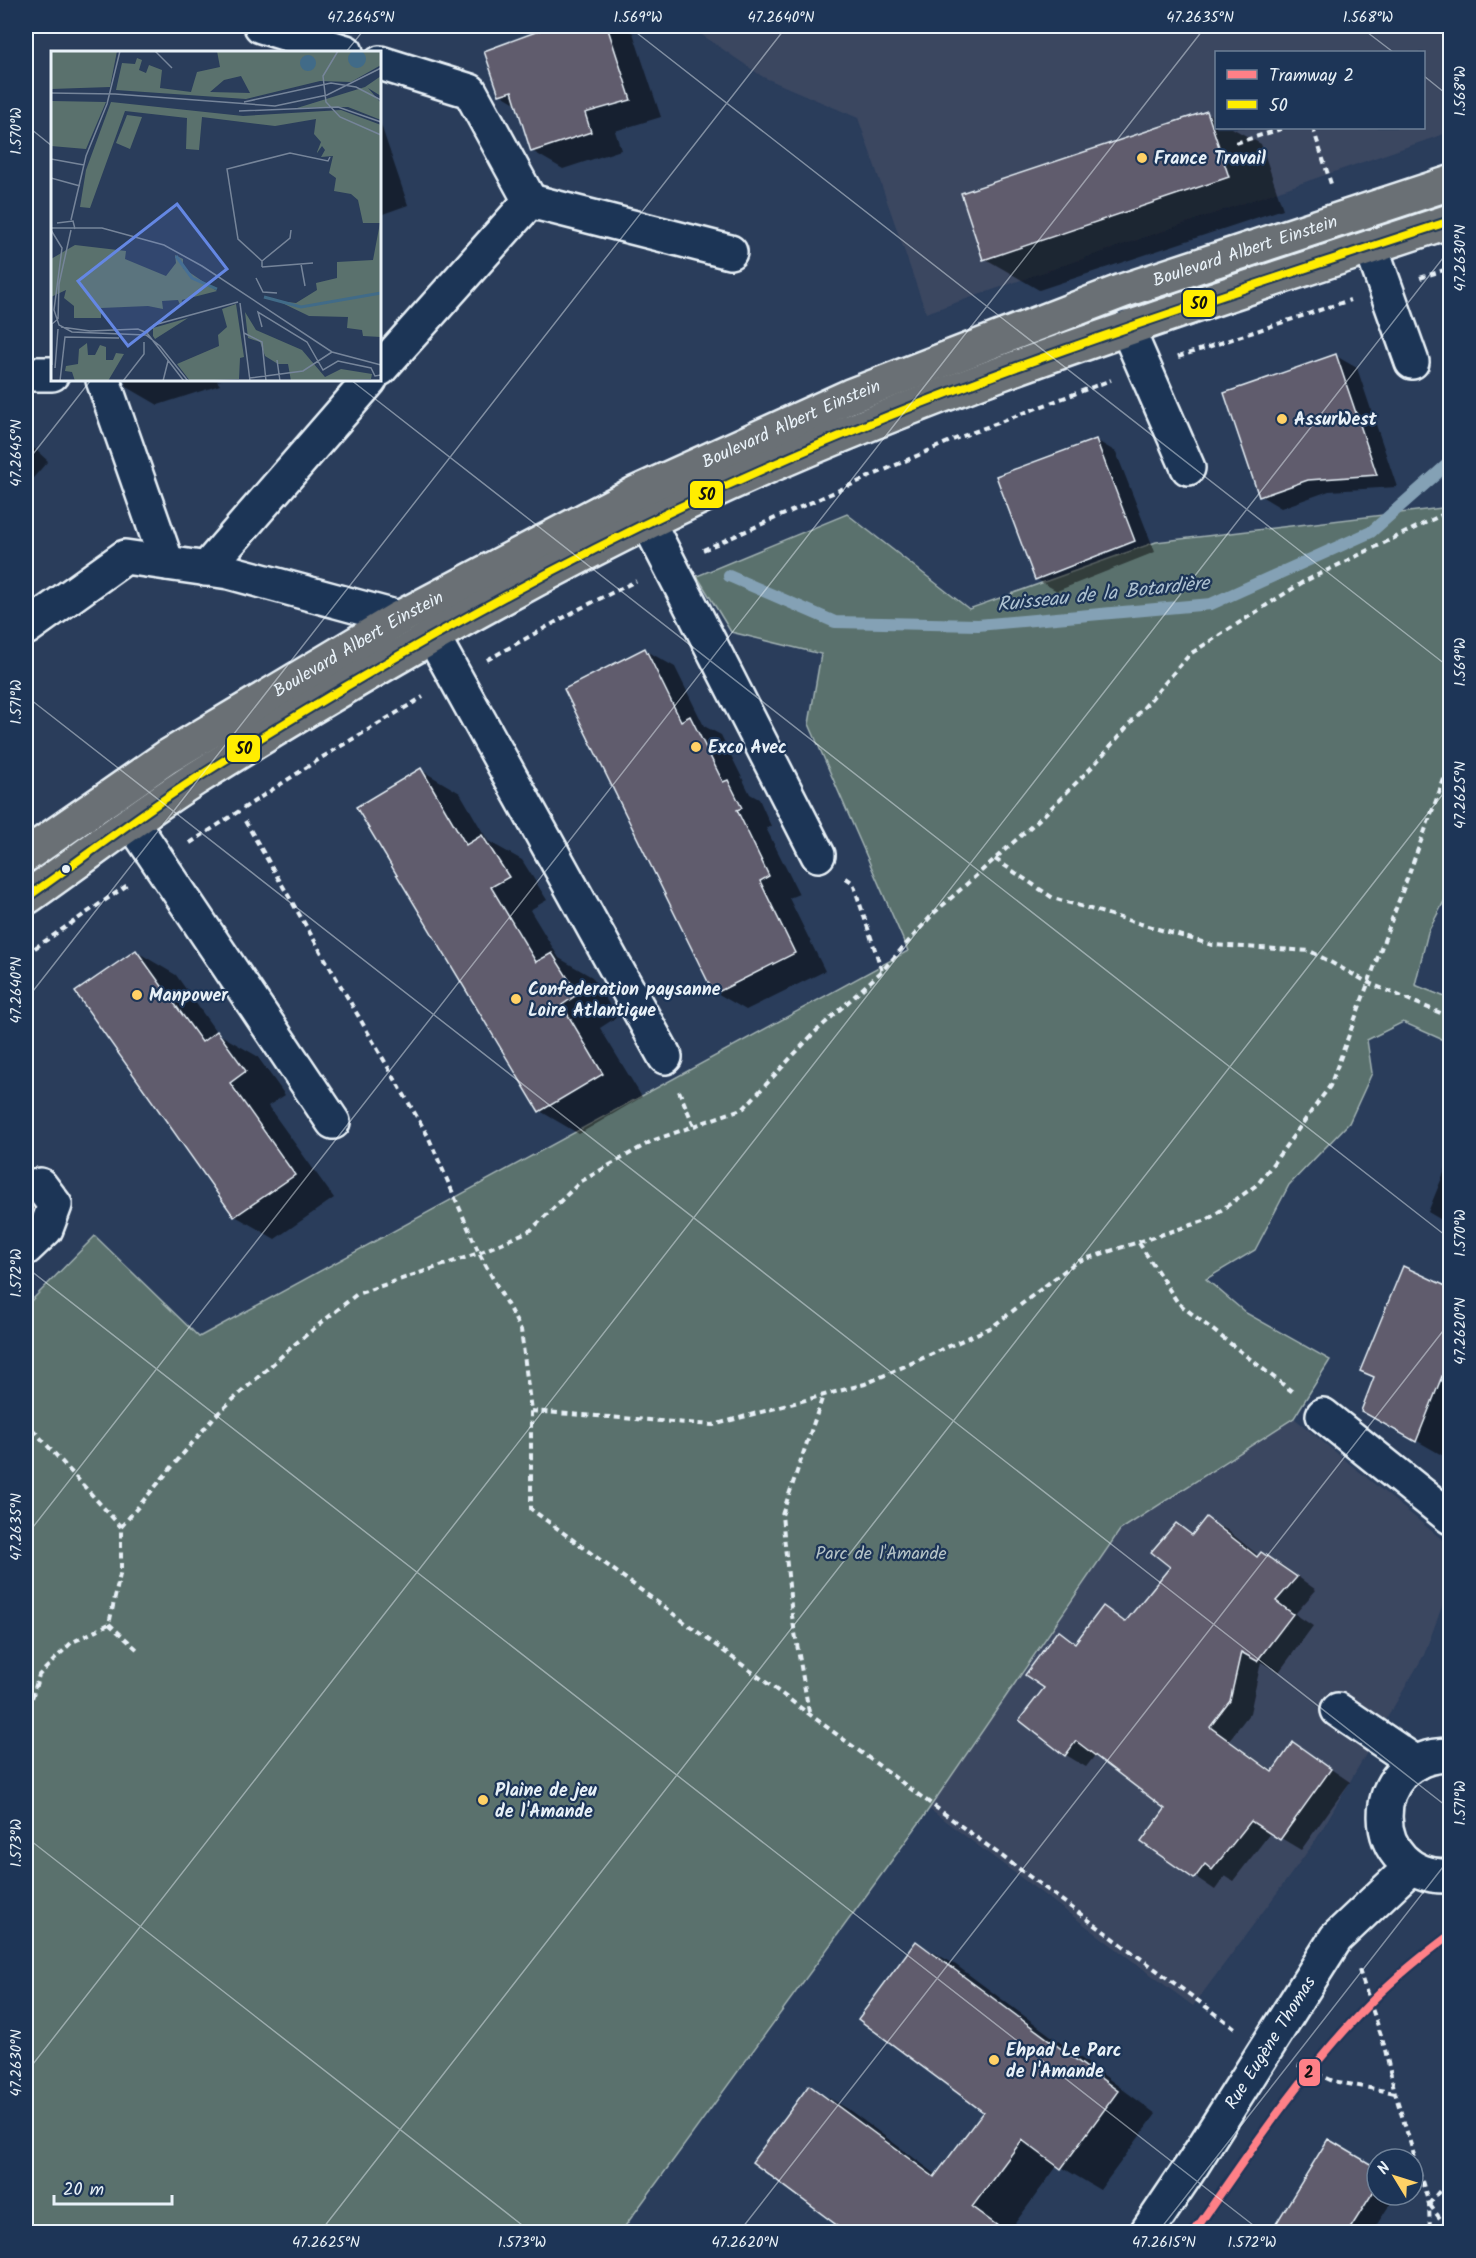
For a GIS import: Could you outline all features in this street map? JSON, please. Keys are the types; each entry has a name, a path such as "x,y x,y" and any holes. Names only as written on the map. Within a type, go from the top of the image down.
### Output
{"main road":[{"name":"Boulevard Albert Einstein","path":"26,855 167,757 399,618 636,493 850,396 1122,291 1450,183"},
{"name":"Boulevard Albert Einstein","path":"26,898 192,781 432,635 648,522 861,427 1127,328 1450,221"}],"street":[{"path":"261,26 343,51"},
{"path":"381,63 470,91 530,201 730,252"},
{"path":"381,368 530,201"},
{"path":"1371,247 1412,362"},
{"path":"1127,328 1188,468"},
{"path":"26,375 51,374"},
{"path":"103,381 167,563"},
{"path":"206,569 369,381"},
{"path":"648,522 818,855"},
{"path":"26,628 125,557 230,572 399,618"},
{"path":"432,635 665,1057"},
{"path":"132,822 333,1122"},
{"path":"26,1248 46,1229 55,1205 40,1185"},
{"path":"1323,1415 1448,1507"},
{"path":"1338,1710 1416,1763"},
{"path":"1450,1755 1438,1755 1416,1763 1403,1772 1393,1784 1386,1799 1384,1814 1384,1822 1391,1844 1400,1857 1411,1867 1434,1875 1450,1876"},
{"name":"Rue Eugène Thomas","path":"1147,2232 1336,1938 1411,1867"}],"path":[{"path":"1236,143 1281,129"},
{"path":"1313,129 1341,219"},
{"path":"26,954 160,862 321,758 456,678 581,608 669,565 955,439 1146,368 1450,268"},
{"path":"121,1527 216,1415 295,1344 357,1294 479,1253 531,1230 580,1182 652,1141 744,1108 813,1034 882,971 933,914 1045,814 1094,765 1190,654 1303,582 1450,511"},
{"path":"531,1411 712,1425 865,1384 992,1327 1076,1262 1207,1220 1258,1184 1330,1086 1450,763"},
{"path":"245,821 428,1136 479,1253 521,1330 531,1411 531,1509 1266,2050"},
{"path":"818,855 852,883 882,971"},
{"path":"995,859 1053,898 1212,945 1310,951 1369,983 1450,1017"},
{"path":"1139,1243 1178,1302 1323,1415"},
{"path":"809,1714 792,1616 782,1515 823,1395"},
{"path":"26,1422 121,1527 122,1570 109,1624 71,1643 39,1675 26,1718"},
{"path":"109,1624 140,1652"},
{"path":"1357,1965 1383,2041 1395,2093 1429,2204 1430,2232"},
{"path":"1333,2081 1395,2093"},
{"path":"1429,2204 1450,2178"},
{"path":"1429,2204 1450,2232"}],"shaded area":[{"path":"689,26 1450,26 1450,132 926,313 858,118 763,77"},
{"path":"1294,1418 1450,1546 1450,1585 1424,1655 1314,1843 1193,2006 929,1809 1120,1530"}],"green space":[{"name":"Parc de l'Amande","path":"1450,507 1450,890 1428,932 1415,985 1450,999 1450,1043 1403,1022 1367,1040 1372,1073 1349,1123 1289,1185 1255,1250 1206,1279 1246,1313 1330,1360 1294,1418 1120,1530 922,1819 623,2229 626,2232 26,2232 26,1306 95,1236 199,1337 908,951 809,724 821,654 731,632 697,576 847,514 969,609 1156,542"}],"building":[{"path":"552,26 607,26 631,100 585,113 591,132 531,152 512,91 499,95 484,51"},
{"path":"1207,111 1229,177 983,260 961,193"},
{"path":"1336,354 1377,475 1308,480 1259,497 1224,393"},
{"path":"1096,439 1135,541 1035,580 996,476"},
{"path":"645,648 681,721 690,716 723,782 728,780 742,808 737,810 769,876 760,881 795,953 714,994 564,689"},
{"path":"421,768 466,845 482,835 509,877 491,887 536,962 552,953 578,994 562,1005 603,1074 539,1112 356,807"},
{"path":"136,950 202,1042 217,1031 246,1071 230,1083 295,1175 234,1217 75,992"},
{"path":"1403,1266 1450,1288 1450,1356 1416,1442 1361,1411 1374,1377 1360,1371"},
{"path":"1206,1517 1257,1557 1261,1552 1297,1577 1276,1601 1293,1614 1257,1661 1241,1652 1230,1701 1210,1727 1272,1772 1293,1742 1331,1769 1280,1840 1251,1821 1212,1870 1205,1864 1194,1879 1141,1842 1165,1809 1076,1741 1065,1756 1019,1720 1044,1688 1025,1675 1058,1630 1075,1643 1103,1606 1125,1622 1170,1567 1151,1552 1176,1523 1192,1535"},
{"name":"Ehpad Le Parc de l'Amande","path":"916,1941 1118,2091 1061,2169 1022,2140 972,2207 1006,2232 846,2232 752,2162 809,2085 934,2177 983,2112 858,2019"},
{"path":"1328,2139 1365,2161 1365,2205 1348,2232 1271,2232"}],"waterway":[{"name":"Ruisseau de la Botardière","path":"729,576 835,622 978,625 1211,604 1371,532 1450,462"}],"tram line":[{"name":"2","path":"1194,2232 1279,2112 1324,2054 1382,1991 1450,1935"}],"transit line":[{"name":"50","path":"26,898 137,818 238,751 396,657 498,600 655,519 845,434 1016,367 1102,336 1450,221"}],"place":[{"name":"France Travail","path":"1142,158"},
{"name":"AssurWest","path":"1282,419"},
{"name":"Exco Avec","path":"696,747"},
{"name":"Manpower","path":"137,995"},
{"name":"Confederation paysanne Loire Atlantique","path":"516,999"},
{"name":"Plaine de jeu de l'Amande","path":"483,1800"},
{"name":"Ehpad Le Parc de l'Amande","path":"994,2060"}]}
